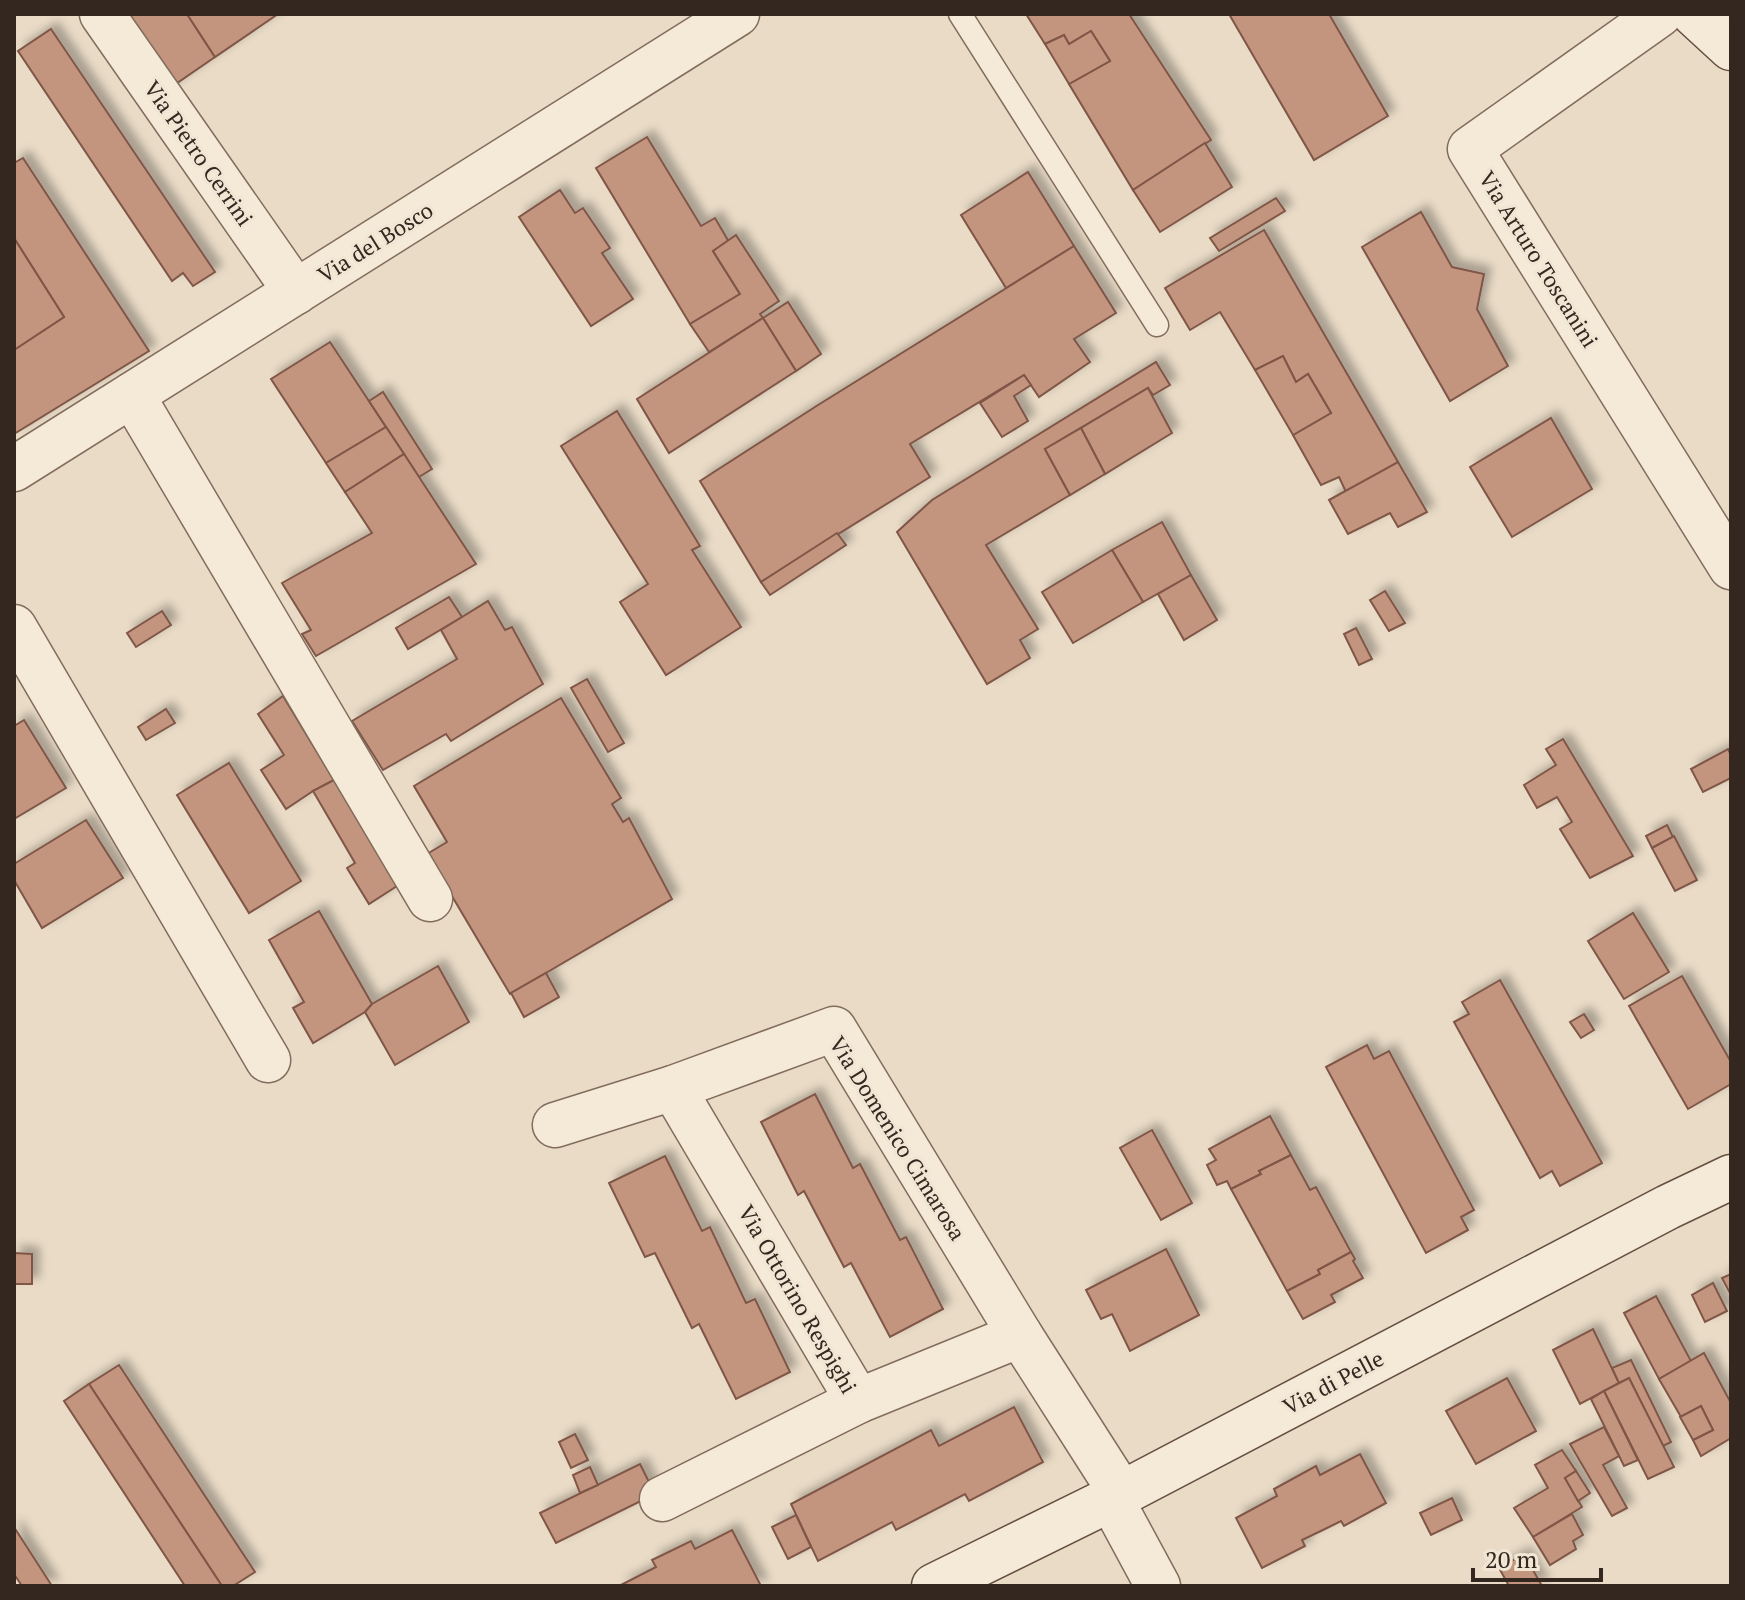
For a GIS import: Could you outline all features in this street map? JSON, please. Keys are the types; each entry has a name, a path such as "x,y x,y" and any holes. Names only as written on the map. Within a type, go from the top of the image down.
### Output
{"street":[{"name":"Via Pietro Cerrini","path":"102,14 296,292"},
{"name":"Via del Bosco","path":"14,469 737,14"},
{"name":"Via Arturo Toscanini","path":"1660,14 1470,149 1731,567"},
{"path":"1694,14 1731,48"},
{"path":"132,395 430,899"},
{"path":"14,627 268,1060"},
{"name":"Via Domenico Cimarosa","path":"555,1125 673,1088 834,1029 1116,1496 1158,1586"},
{"name":"Via Ottorino Respighi","path":"673,1088 858,1401 1020,1335"},
{"name":"Via di Pelle","path":"934,1586 1116,1496 1731,1177"},
{"path":"662,1499 858,1401"}],"lane":[{"path":"960,14 1157,325"}],"building":[{"path":"111,14 187,14 215,57 164,92"},
{"path":"187,14 278,14 215,57"},
{"path":"1026,14 1129,14 1211,140 1133,190 1069,84 1110,61 1091,31 1069,44 1064,35 1045,44"},
{"path":"1229,14 1329,14 1388,116 1314,160"},
{"path":"51,29 215,272 193,286 183,273 172,281 18,51"},
{"path":"1091,31 1110,61 1069,84 1045,44 1064,35 1069,44"},
{"path":"647,137 701,226 715,218 729,242 713,251 740,294 690,324 596,168"},
{"path":"1205,143 1232,187 1160,232 1133,190"},
{"path":"23,158 149,351 14,434 14,350 64,317 14,238 14,163"},
{"path":"1028,172 1074,246 1006,288 961,215"},
{"path":"560,190 575,213 583,208 610,248 602,253 633,299 591,326 519,217"},
{"path":"1276,198 1285,211 1219,251 1210,238"},
{"path":"1421,212 1452,267 1484,274 1477,309 1508,366 1450,401 1362,247"},
{"path":"1264,230 1398,462 1346,492 1339,477 1321,485 1293,435 1331,413 1308,374 1296,382 1283,356 1255,370 1220,312 1190,330 1165,288"},
{"path":"736,235 779,301 760,314 763,318 709,352 690,324 740,294 713,251"},
{"path":"14,238 64,317 14,350"},
{"path":"1074,246 1116,313 1074,339 1090,362 1039,397 1024,375 910,444 930,477 761,582 700,481"},
{"path":"788,302 821,354 796,371 763,318"},
{"path":"763,318 796,371 669,453 637,399"},
{"path":"330,342 386,427 326,463 271,379"},
{"path":"1283,356 1296,382 1308,374 1331,413 1293,435 1255,370"},
{"path":"1156,362 1170,385 1153,395 1148,388 1045,449 1070,495 986,545 1038,629 1020,640 1030,658 987,684 897,532 932,500"},
{"path":"1024,375 1031,385 1014,396 1028,421 1002,437 980,403"},
{"path":"1148,388 1172,433 1105,474 1081,428"},
{"path":"383,392 432,469 419,477 369,401"},
{"path":"617,411 700,546 692,550 741,627 666,675 620,602 648,584 561,446"},
{"path":"1551,418 1592,489 1512,537 1470,467"},
{"path":"386,427 404,454 345,492 326,463"},
{"path":"1081,428 1105,474 1070,495 1045,449"},
{"path":"404,454 476,564 316,656 302,634 311,630 282,583 372,533 345,492"},
{"path":"1398,462 1427,512 1398,527 1390,513 1348,534 1329,500"},
{"path":"1162,522 1191,575 1143,602 1112,550"},
{"path":"837,533 846,545 770,595 761,582"},
{"path":"1112,550 1143,602 1073,643 1042,592"},
{"path":"1191,575 1217,620 1184,640 1158,594"},
{"path":"1385,591 1405,623 1389,631 1370,600"},
{"path":"449,597 462,617 408,649 396,628"},
{"path":"488,601 505,630 512,627 543,684 451,741 446,734 383,770 352,721 457,659 441,630"},
{"path":"162,611 171,625 136,647 127,633"},
{"path":"1356,628 1372,659 1359,665 1344,634"},
{"path":"587,679 624,743 608,752 571,688"},
{"path":"283,696 334,780 286,809 261,770 284,755 258,714"},
{"path":"561,698 621,798 612,804 623,822 629,818 672,899 510,994 427,854 447,842 414,786"},
{"path":"166,709 175,723 146,740 138,727"},
{"path":"24,720 66,788 14,819 14,726"},
{"path":"1563,739 1633,856 1590,878 1560,829 1572,822 1557,797 1537,808 1524,785 1556,765 1546,749"},
{"path":"1728,749 1731,778 1703,792 1691,769"},
{"path":"229,763 301,881 249,913 177,795"},
{"path":"334,780 397,886 369,904 347,868 355,863 313,791"},
{"path":"86,820 123,878 42,928 14,880 14,864"},
{"path":"1667,825 1673,837 1652,848 1646,836"},
{"path":"1674,836 1697,880 1675,891 1652,848"},
{"path":"319,911 372,1004 365,1012 313,1043 293,1008 304,1002 269,940"},
{"path":"1633,913 1669,972 1624,999 1588,941"},
{"path":"438,966 469,1022 395,1065 365,1012 372,1004"},
{"path":"546,973 559,997 524,1017 511,993"},
{"path":"1682,976 1731,1062 1731,1084 1688,1109 1629,1006"},
{"path":"1500,980 1602,1163 1560,1186 1552,1171 1540,1178 1454,1022 1469,1014 1462,1002"},
{"path":"1584,1014 1594,1030 1581,1038 1570,1022"},
{"path":"1367,1045 1374,1059 1389,1051 1474,1210 1461,1217 1468,1230 1426,1253 1326,1067"},
{"path":"815,1094 853,1168 860,1164 900,1240 906,1237 943,1309 890,1337 851,1263 844,1267 804,1191 798,1195 761,1122"},
{"path":"1270,1116 1291,1155 1231,1189 1227,1181 1217,1185 1207,1165 1216,1160 1209,1149"},
{"path":"1152,1130 1192,1203 1161,1220 1120,1148"},
{"path":"1291,1155 1310,1190 1316,1187 1351,1252 1318,1270 1320,1274 1287,1291 1231,1189"},
{"path":"665,1156 702,1231 710,1227 746,1303 755,1299 790,1372 736,1399 699,1324 692,1328 655,1253 645,1257 609,1183"},
{"path":"1166,1249 1199,1315 1130,1351 1112,1314 1101,1319 1086,1290"},
{"path":"1351,1252 1363,1278 1331,1295 1335,1302 1303,1319 1287,1291 1320,1274 1318,1270"},
{"path":"14,1253 32,1254 32,1284 14,1284"},
{"path":"1731,1274 1731,1295 1722,1278"},
{"path":"1713,1283 1727,1311 1705,1322 1692,1295"},
{"path":"1656,1296 1691,1361 1659,1379 1624,1313"},
{"path":"1593,1329 1619,1383 1580,1404 1553,1350"},
{"path":"1704,1353 1731,1403 1731,1438 1701,1456 1693,1440 1713,1430 1701,1406 1681,1417 1659,1379"},
{"path":"1631,1360 1671,1442 1663,1446 1629,1378 1619,1383 1612,1368"},
{"path":"119,1365 255,1572 233,1586 222,1586 89,1384"},
{"path":"1507,1378 1536,1431 1476,1464 1446,1411"},
{"path":"1629,1378 1674,1467 1648,1479 1604,1391"},
{"path":"89,1384 222,1586 185,1586 64,1401"},
{"path":"1604,1391 1638,1460 1624,1466 1591,1399"},
{"path":"1701,1406 1713,1430 1693,1440 1680,1417"},
{"path":"1014,1407 1043,1462 969,1501 965,1494 896,1530 892,1522 818,1561 791,1504 931,1430 939,1446"},
{"path":"1604,1427 1619,1456 1603,1465 1627,1508 1612,1516 1570,1444"},
{"path":"575,1434 588,1460 571,1468 559,1442"},
{"path":"1562,1450 1576,1471 1565,1478 1582,1507 1533,1537 1514,1508 1548,1488 1535,1465"},
{"path":"1360,1454 1386,1503 1344,1526 1341,1521 1302,1540 1305,1546 1262,1568 1236,1518 1277,1496 1274,1489 1316,1466 1320,1475"},
{"path":"640,1464 655,1494 556,1543 540,1513"},
{"path":"590,1467 598,1485 580,1493 573,1475"},
{"path":"1576,1471 1590,1493 1578,1501 1565,1478"},
{"path":"1452,1498 1462,1520 1431,1535 1420,1513"},
{"path":"1572,1514 1583,1535 1573,1541 1576,1549 1550,1565 1533,1537"},
{"path":"796,1515 811,1547 788,1559 772,1527"},
{"path":"14,1527 52,1586 22,1586 14,1574"},
{"path":"732,1530 761,1586 619,1586 656,1567 652,1560 691,1541 695,1549"},
{"path":"1524,1554 1542,1586 1509,1586 1499,1568"}]}
